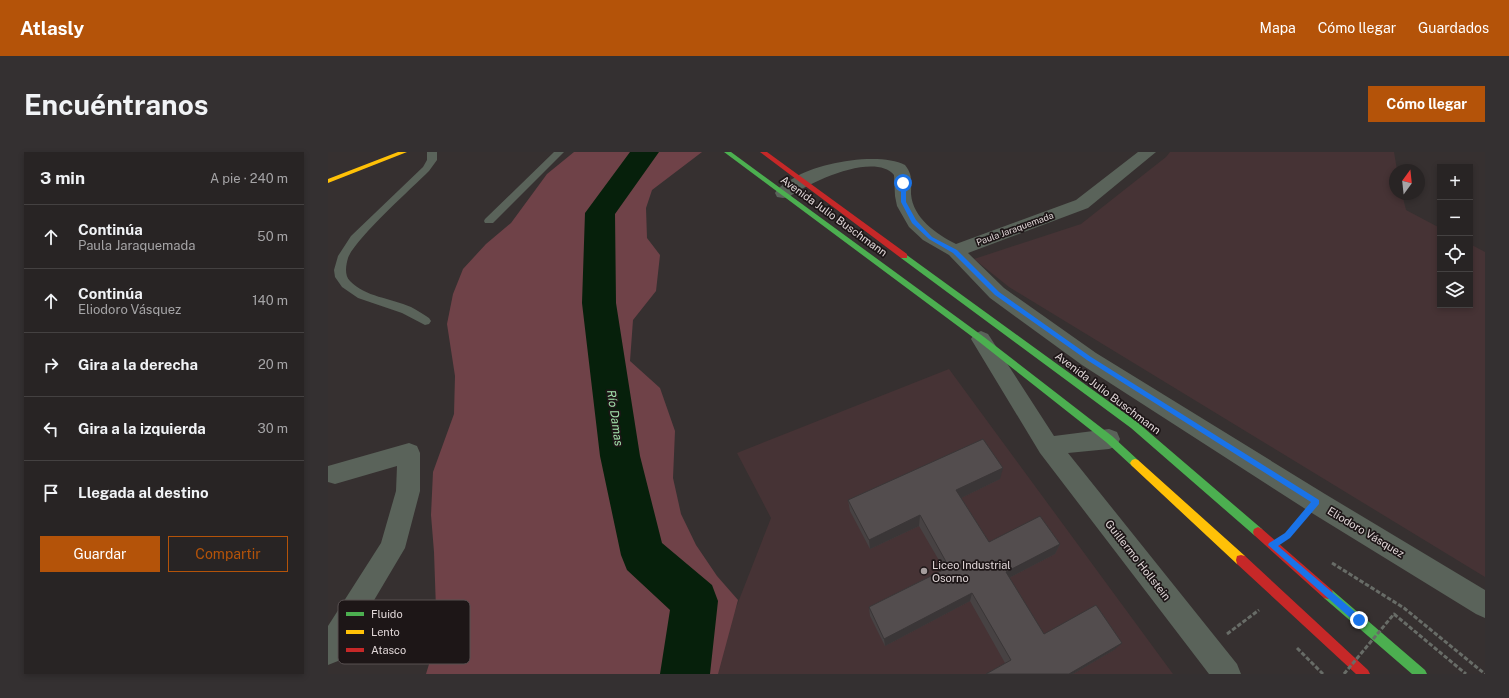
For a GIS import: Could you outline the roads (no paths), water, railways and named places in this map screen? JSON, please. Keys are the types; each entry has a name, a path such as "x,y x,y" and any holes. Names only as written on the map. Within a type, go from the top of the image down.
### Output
{"main road":[{"path":"328,181 404,152"},
{"name":"Avenida Julio Buschmann","path":"727,152 981,339 1109,439 1364,674"},
{"name":"Avenida Julio Buschmann","path":"763,152 1134,425 1421,674"}],"street":[{"name":"Paula Jaraquemada","path":"955,251 1082,204 1148,152"},
{"path":"784,193 824,166 842,160 872,157 892,163 902,172 904,202 913,221 931,238 955,251"},
{"name":"Eliodoro Vásquez","path":"955,251 997,293 1089,359 1316,502 1485,605"},
{"name":"Guillermo Hollstein","path":"981,339 1048,446 1227,674"},
{"path":"1048,446 1109,439"},
{"path":"335,474 409,453 408,491 392,548 360,600"},
{"path":"328,651 338,635"}],"lane":[{"path":"425,321 406,310 362,295 346,284 341,277 340,270 343,256 355,239 426,170 432,160 432,152"},
{"path":"489,221 559,152"}],"waterway":[{"name":"Río Damas","path":"645,152 600,213 599,303 620,456 643,555 695,601 685,674"}],"place":[{"name":"Liceo Industrial Osorno","path":"924,571"}]}
